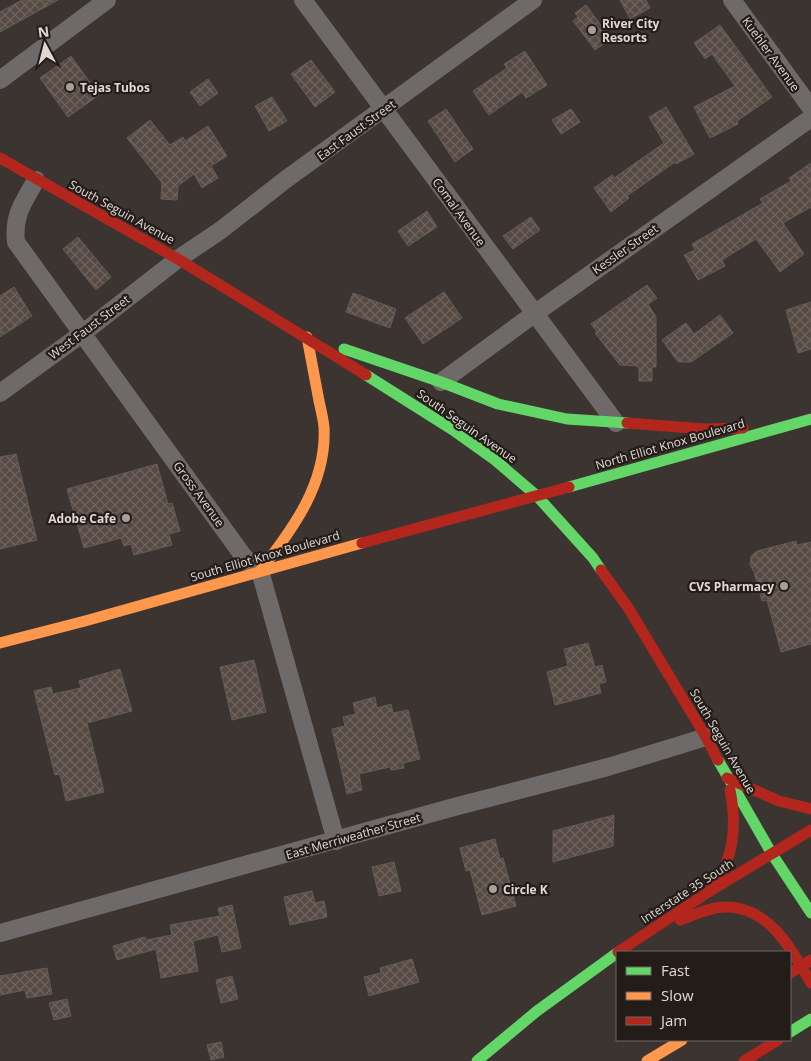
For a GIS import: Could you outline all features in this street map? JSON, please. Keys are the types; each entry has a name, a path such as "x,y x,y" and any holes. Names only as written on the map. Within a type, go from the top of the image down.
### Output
{"main road":[{"name":"South Seguin Avenue","path":"0,158 178,259 307,337 453,430 495,460 536,496 593,558 629,609 706,737 727,778 772,854 811,913"},
{"path":"260,571 300,518 317,482 322,460 324,430 307,337 441,382 498,404 567,419 705,430 783,427"},
{"name":"North Elliot Knox Boulevard","path":"536,496 811,419"},
{"name":"South Elliot Knox Boulevard","path":"0,643 85,621 442,520 536,496"},
{"path":"727,778 774,799 799,808 811,809"},
{"path":"710,891 723,872 731,844 734,814 727,778"},
{"name":"Interstate 35 South","path":"620,951 710,891 811,830"},
{"path":"650,931 701,913 725,907 739,909 753,914 778,932 811,983"},
{"name":"Interstate 35 South","path":"477,1061 537,1011 616,953"},
{"path":"791,972 811,960"},
{"path":"791,1031 811,1019"},
{"path":"647,1061 680,1041"},
{"path":"744,1061 776,1041"}],"street":[{"path":"0,80 107,0"},
{"name":"Comal Avenue","path":"303,0 616,423"},
{"name":"East Faust Street","path":"178,259 221,230 285,180 384,110 533,0"},
{"name":"Kuehler Avenue","path":"732,0 811,108"},
{"name":"Kessler Street","path":"441,382 811,118"},
{"name":"Gross Avenue","path":"36,180 18,212 16,242 83,332 244,557 260,571"},
{"name":"West Faust Street","path":"0,393 178,259"},
{"path":"260,571 336,841"},
{"name":"East Merriweather Street","path":"0,933 454,807 608,767 706,737"}],"building":[{"path":"22,0 58,0 0,32 0,12"},
{"path":"620,0 646,0 650,8 630,19"},
{"name":"River City Resorts","path":"586,5 611,39 595,50 573,21 578,17 575,13"},
{"path":"720,25 772,97 737,121 738,124 710,138 694,107 735,86 712,54 705,59 694,43"},
{"path":"525,51 547,85 526,98 522,92 489,115 473,91 507,68 504,64"},
{"name":"Tejas Tubos","path":"71,56 99,95 68,117 40,78"},
{"path":"311,60 335,92 315,107 291,74"},
{"path":"208,79 218,93 200,106 190,92"},
{"path":"272,97 287,121 269,131 255,106"},
{"path":"666,107 694,154 676,164 675,162 627,196 629,198 611,212 594,188 612,175 614,178 664,143 649,117"},
{"path":"446,109 473,149 455,162 428,121"},
{"path":"571,109 580,122 561,134 552,120"},
{"path":"150,120 170,145 183,137 185,141 208,126 227,156 211,166 218,178 202,188 194,174 178,186 177,200 161,199 162,183 127,138"},
{"path":"811,163 811,207 783,223 804,254 780,272 756,239 722,260 725,266 698,280 684,255 695,250 692,244 763,203 760,199 791,181 789,178"},
{"path":"427,211 437,227 408,246 398,231"},
{"path":"531,217 540,230 513,249 503,236"},
{"path":"78,237 111,277 96,290 63,249"},
{"path":"647,285 657,298 648,304 656,317 656,367 652,367 652,381 639,381 639,367 620,365 595,333 597,332 591,324"},
{"path":"14,287 32,316 0,337 0,296"},
{"path":"444,292 462,318 423,344 405,318"},
{"path":"353,293 396,309 390,328 346,312"},
{"path":"811,302 811,349 798,353 786,310"},
{"path":"720,315 733,333 691,362 678,362 662,340 686,323 694,334"},
{"path":"16,454 37,540 0,549 0,457"},
{"name":"Adobe Cafe","path":"157,464 168,504 172,503 180,531 169,534 172,545 134,555 131,544 124,546 121,538 84,548 67,489"},
{"name":"CVS Pharmacy","path":"796,541 797,545 811,542 811,644 781,652 767,600 762,601 754,572 750,565 751,556 757,551"},
{"path":"588,643 595,667 602,665 606,682 599,684 601,693 555,705 547,672 568,666 564,649"},
{"path":"254,660 266,712 232,720 220,667"},
{"path":"120,669 132,711 87,723 104,792 66,801 60,774 55,775 34,691 51,687 53,694 81,688 79,681"},
{"path":"375,697 377,708 391,704 393,713 408,710 420,759 403,763 404,768 391,770 390,767 359,774 362,790 347,794 332,729 345,726 343,717 356,714 353,703"},
{"path":"614,815 613,846 553,862 553,831"},
{"name":"Circle K","path":"495,839 500,859 503,858 516,906 482,915 470,870 466,871 460,848"},
{"path":"394,862 401,891 379,896 372,867"},
{"path":"312,891 315,903 324,901 327,917 290,925 284,897"},
{"path":"232,905 241,948 222,952 218,935 193,941 198,971 161,978 156,949 117,960 113,946 145,937 146,940 172,935 170,925 220,916 218,908"},
{"path":"412,959 419,982 369,996 364,977 381,973 380,968"},
{"path":"47,968 52,994 27,998 25,990 0,995 0,976"},
{"path":"232,976 238,999 221,1003 216,980"},
{"path":"67,999 71,1016 54,1020 49,1003"},
{"path":"221,1042 224,1057 211,1060 207,1045"}],"traffic: fast":[{"path":"344,349 441,382 498,404 567,419 627,423"},
{"path":"366,375 453,430 495,460 537,496 593,558 601,570"},
{"path":"569,487 811,419"},
{"path":"718,760 772,854 811,913"},
{"path":"477,1061 537,1011 616,954"},
{"path":"791,1031 811,1019"}],"traffic: slow":[{"path":"260,571 296,522 314,486 320,467 324,427 307,337"},
{"path":"0,643 362,543"},
{"path":"647,1061 680,1041"}],"traffic: jam":[{"path":"0,158 178,259 366,375"},
{"path":"627,423 705,429 743,428"},
{"path":"362,543 569,487"},
{"path":"601,570 629,609 718,760"},
{"path":"727,778 779,801 811,809"},
{"path":"711,889 725,867 732,842 733,816 730,790"},
{"path":"620,951 710,891 811,830"},
{"path":"680,920 719,907 741,909 754,914 767,922 787,944 811,983"},
{"path":"791,972 811,960"},
{"path":"744,1061 776,1041"}],"place":[{"name":"River City Resorts","path":"592,30"},
{"name":"Tejas Tubos","path":"70,87"},
{"name":"Adobe Cafe","path":"126,518"},
{"name":"CVS Pharmacy","path":"784,586"},
{"name":"Circle K","path":"493,889"}]}
